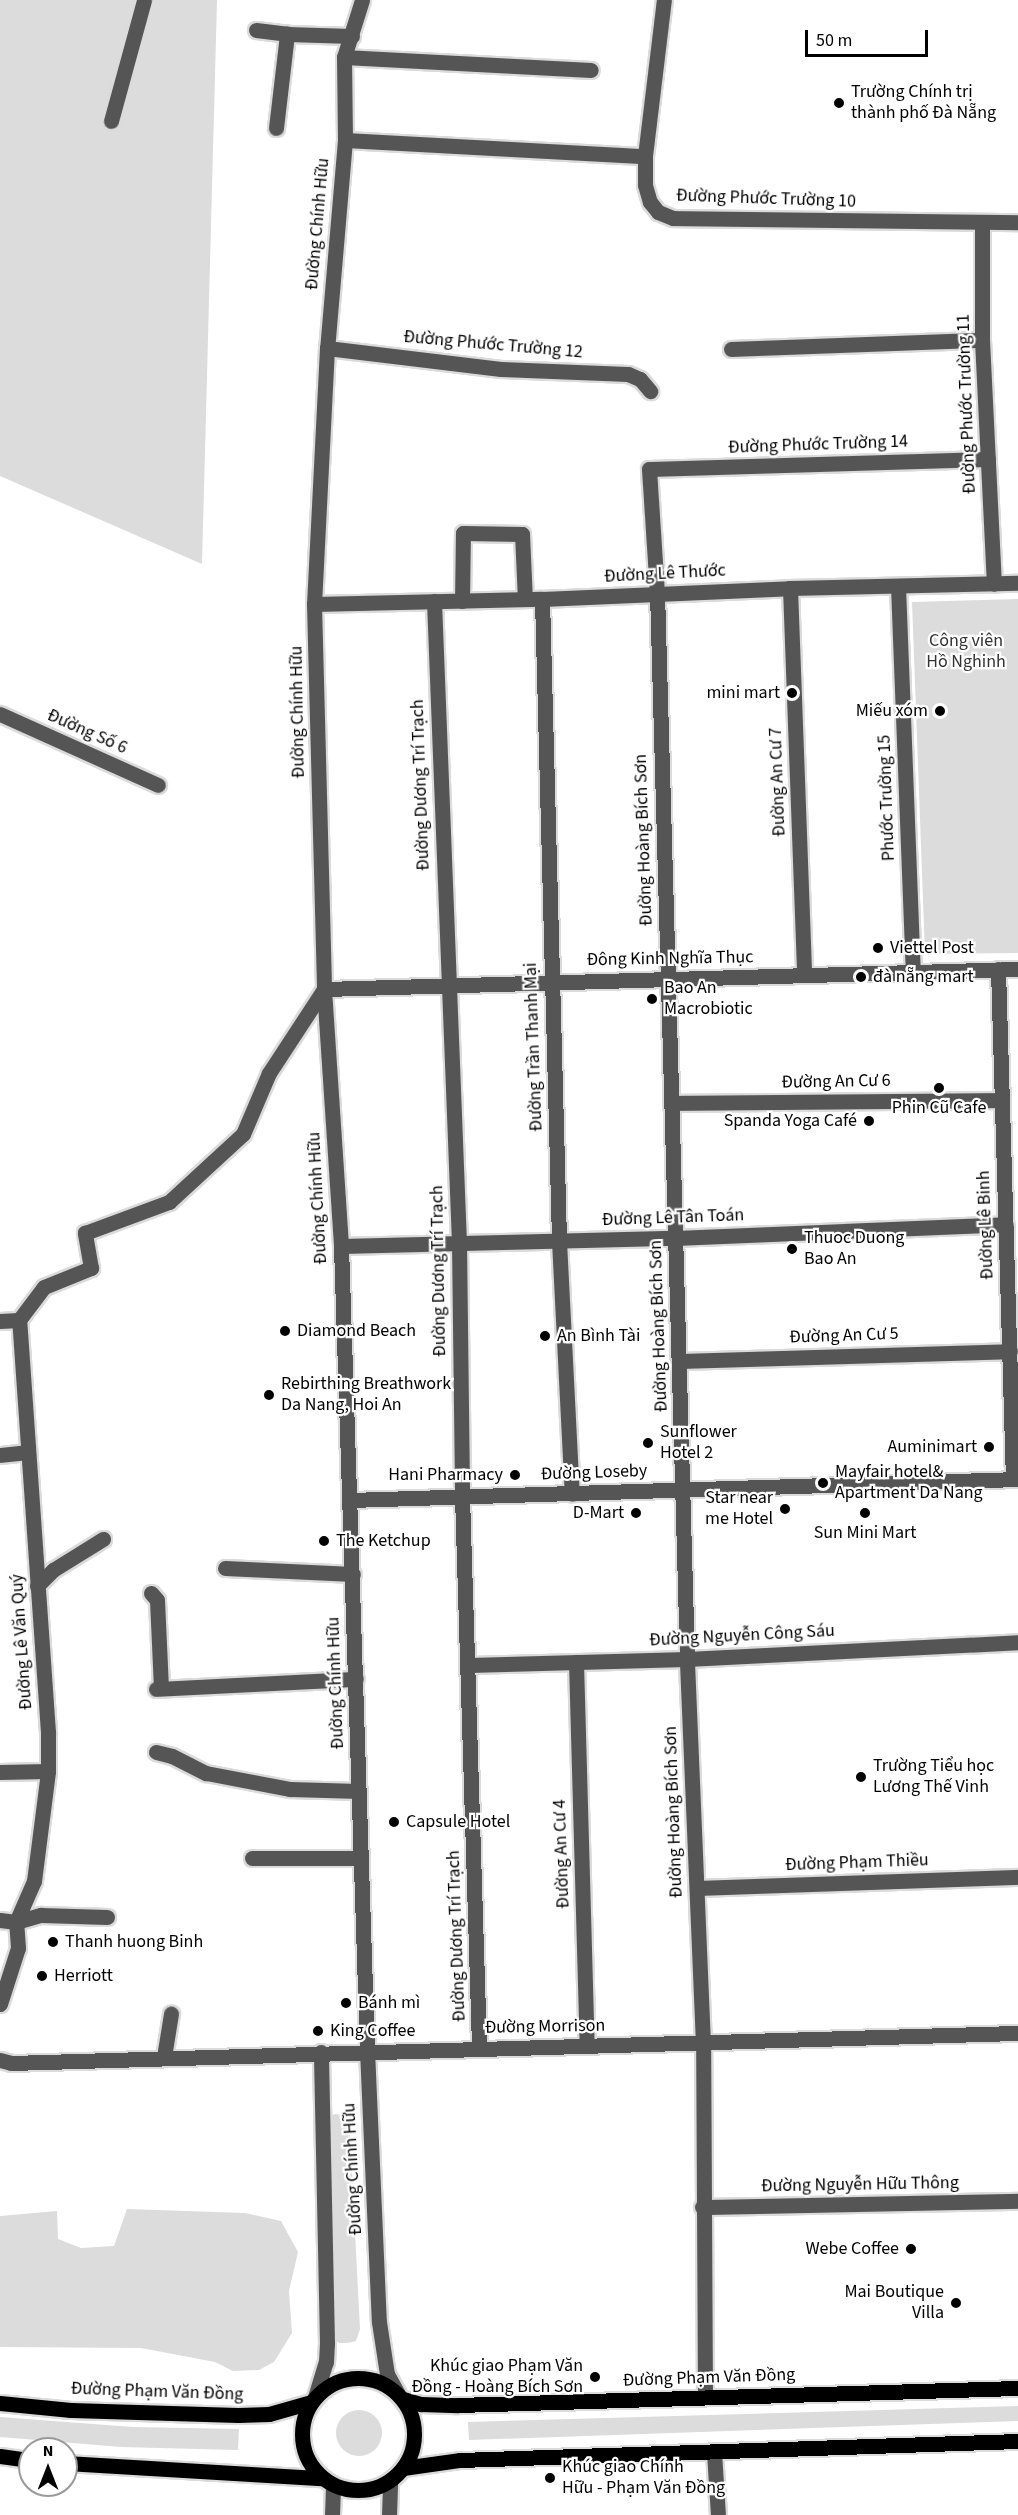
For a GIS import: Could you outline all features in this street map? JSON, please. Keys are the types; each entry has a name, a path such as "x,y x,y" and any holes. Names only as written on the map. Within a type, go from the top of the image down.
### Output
{"main road":[{"path":"78,2464 327,2481 347,2490 362,2490 390,2481 403,2468 415,2441 410,2412 400,2396 378,2382 355,2378 340,2380 326,2387 313,2400 304,2415 302,2442 305,2456 327,2481"},
{"name":"Đường Phạm Văn Đồng","path":"400,2396 421,2404 458,2405 1018,2388"},
{"name":"Đường Phạm Văn Đồng","path":"0,2403 70,2410 269,2415 313,2400"},
{"path":"403,2468 459,2460 1018,2441"},
{"path":"0,2456 18,2458"}],"street":[{"path":"111,121 144,0"},
{"name":"Đường Chính Hữu","path":"362,0 344,57 345,140 327,348 314,604 324,989 341,1246 367,2050 380,2338 387,2374 400,2396"},
{"name":"Đường Phước Trường 10","path":"664,0 645,156 645,185 650,202 658,212 673,219 1018,222"},
{"path":"256,30 287,34 352,36"},
{"path":"276,128 287,34"},
{"path":"344,57 591,70"},
{"path":"345,140 645,156"},
{"name":"Đường Phước Trường 11","path":"982,223 982,340 994,584"},
{"path":"730,349 982,340"},
{"name":"Đường Phước Trường 12","path":"327,348 501,369 628,374 640,379 650,391"},
{"name":"Đường Phước Trường 14","path":"649,469 988,459"},
{"name":"Đường Hoàng Bích Sơn","path":"649,469 657,593 687,1659 702,2044 705,2397"},
{"path":"462,601 464,533 522,534 525,599"},
{"name":"Đường Lê Thước","path":"314,604 542,599 790,588 1018,583"},
{"name":"Phước Trường 15","path":"898,586 913,972"},
{"name":"Đường An Cư 7","path":"790,588 804,975"},
{"name":"Đường Trần Thanh Mại","path":"542,599 560,1241 572,1494"},
{"name":"Đường Dương Trí Trạch","path":"434,601 447,983 459,1244 462,1496 479,2047"},
{"name":"Đường Số 6","path":"0,714 158,785"},
{"name":"Đường Lê Binh","path":"998,969 1016,1479"},
{"name":"Đông Kinh Nghĩa Thục","path":"324,989 447,983 1018,969"},
{"path":"0,1321 19,1320 44,1287 92,1268 85,1233 169,1202 243,1134 269,1072 324,989"},
{"name":"Đường An Cư 6","path":"671,1103 1001,1100"},
{"name":"Đường Lê Tân Toán","path":"341,1246 675,1238 1006,1224"},
{"name":"Đường Lê Văn Quý","path":"0,2004 18,1948 16,1922 34,1881 48,1771 48,1732 19,1320"},
{"name":"Đường An Cư 5","path":"679,1361 1010,1351"},
{"path":"0,1455 28,1452"},
{"name":"Đường Loseby","path":"350,1500 1016,1479"},
{"path":"37,1586 53,1570 103,1539"},
{"path":"225,1568 353,1574"},
{"path":"151,1593 157,1600 159,1689 356,1679"},
{"name":"Đường Nguyễn Công Sáu","path":"468,1665 687,1659 1018,1642"},
{"name":"Đường An Cư 4","path":"576,1662 587,2045"},
{"path":"156,1752 172,1756 206,1773 290,1789 359,1791"},
{"path":"0,1772 48,1771"},
{"path":"252,1858 361,1858"},
{"name":"Đường Phạm Thiều","path":"697,1887 1018,1877"},
{"path":"0,1932 16,1922 41,1915 107,1917"},
{"path":"0,1920 16,1922"},
{"path":"164,2057 171,2014"},
{"name":"Đường Morrison","path":"0,2060 10,2062 479,2047 702,2044 1018,2033"},
{"name":"Đường Chính Hữu","path":"313,2400 325,2368 327,2343 321,2052"},
{"name":"Đường Nguyễn Hữu Thông","path":"702,2207 1018,2201"},
{"path":"714,2452 718,2515"},
{"path":"327,2481 332,2515"},
{"path":"389,2515 390,2481"}],"green space":[{"path":"0,0 217,0 202,564 0,476"},
{"name":"Công viên Hồ Nghinh","path":"1018,599 1018,953 925,954 912,602"},
{"path":"335,2114 349,2116 360,2329 356,2341 348,2343 339,2343 333,2339 326,2118"},
{"path":"127,2209 245,2213 281,2221 298,2252 289,2291 292,2333 274,2362 259,2370 233,2371 215,2362 141,2348 0,2347 0,2216 57,2211 58,2239 81,2248 114,2246"},
{"path":"1018,2406 1018,2421 469,2440 468,2422"},
{"path":"359,2410 375,2417 382,2433 375,2449 359,2456 343,2449 336,2433 343,2417"},
{"path":"0,2417 133,2427 239,2429 238,2450 121,2447 78,2443 78,2437 0,2437"}],"place":[{"name":"Trường Chính trị thành phố Đà Nẵng","path":"839,103"},
{"name":"mini mart","path":"792,693"},
{"name":"Miếu xóm","path":"940,711"},
{"name":"Viettel Post","path":"878,948"},
{"name":"đà nẵng mart","path":"861,977"},
{"name":"Bao An Macrobiotic","path":"652,999"},
{"name":"Phin Cũ Cafe","path":"939,1088"},
{"name":"Spanda Yoga Café","path":"869,1121"},
{"name":"Thuoc Duong Bao An","path":"792,1249"},
{"name":"Diamond Beach","path":"285,1331"},
{"name":"An Bình Tài","path":"545,1336"},
{"name":"Rebirthing Breathwork Da Nang, Hoi An","path":"269,1395"},
{"name":"Sunflower Hotel 2","path":"648,1443"},
{"name":"Auminimart","path":"989,1447"},
{"name":"Hani Pharmacy","path":"515,1475"},
{"name":"Mayfair hotel& Apartment Da Nang","path":"823,1483"},
{"name":"Star near me Hotel","path":"785,1509"},
{"name":"D-Mart","path":"636,1513"},
{"name":"Sun Mini Mart","path":"865,1513"},
{"name":"The Ketchup","path":"324,1541"},
{"name":"Trường Tiểu học Lương Thế Vinh","path":"861,1777"},
{"name":"Capsule Hotel","path":"394,1822"},
{"name":"Thanh huong Binh","path":"53,1942"},
{"name":"Herriott","path":"42,1976"},
{"name":"Bánh mì","path":"346,2003"},
{"name":"King Coffee","path":"318,2031"},
{"name":"Webe Coffee","path":"911,2249"},
{"name":"Mai Boutique Villa","path":"956,2303"},
{"name":"Khúc giao Phạm Văn Đồng - Hoàng Bích Sơn","path":"595,2377"},
{"name":"Khúc giao Chính Hữu - Phạm Văn Đồng","path":"550,2478"}]}
